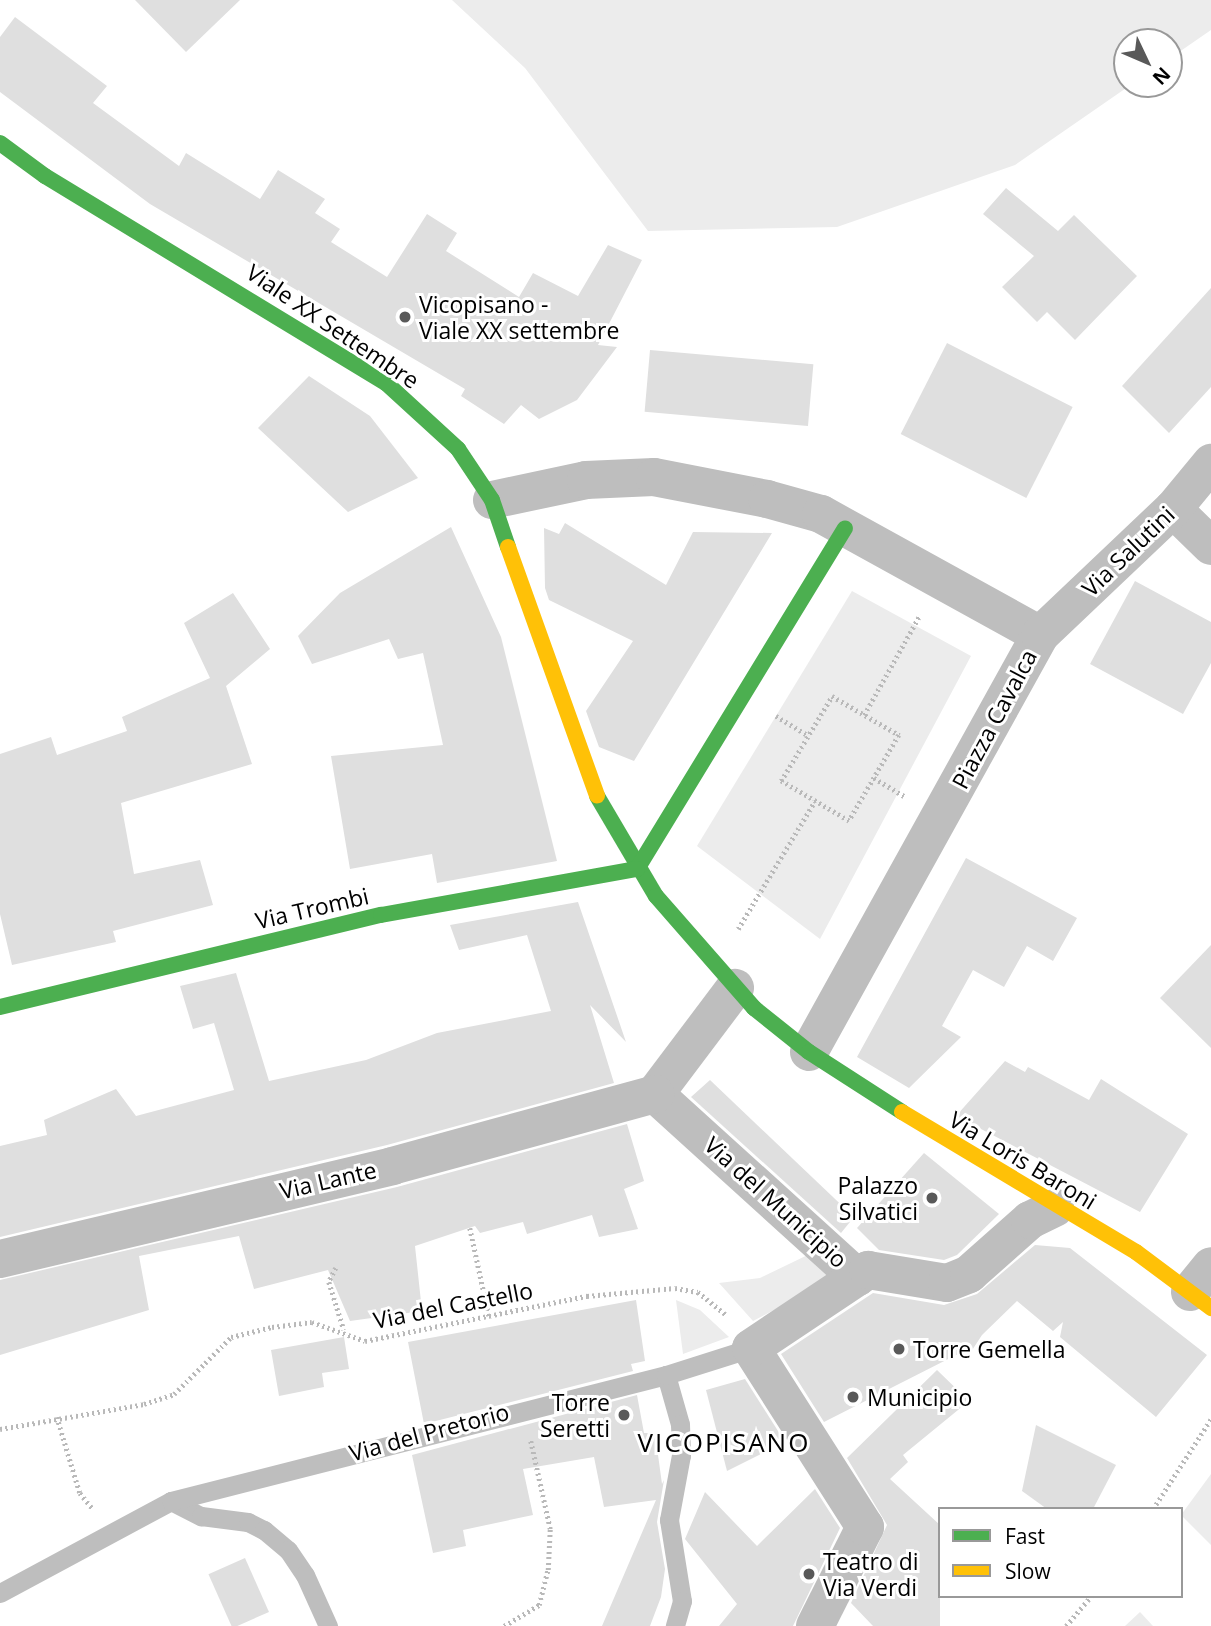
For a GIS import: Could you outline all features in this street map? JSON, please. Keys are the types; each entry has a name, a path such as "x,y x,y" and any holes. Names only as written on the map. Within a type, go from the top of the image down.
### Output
{"street":[{"name":"Viale XX Settembre","path":"0,143 45,176 254,299 386,383 458,449 492,500 580,760 637,869"},
{"name":"Via Salutini","path":"1040,635 1173,509 1211,463"},
{"name":"Piazza Cavalca","path":"492,500 586,480 654,477 767,499 821,514 1040,635 809,1052"},
{"path":"1173,509 1211,546"},
{"path":"809,1052 725,978 637,869 845,528"},
{"name":"Via Trombi","path":"0,1007 381,915 637,869"},
{"path":"654,1094 725,978"},
{"name":"Via Loris Baroni","path":"809,1052 1055,1208 1204,1289"},
{"name":"Via Lante","path":"0,1259 391,1166 654,1094"},
{"name":"Via del Municipio","path":"654,1094 857,1277 868,1270 887,1271 947,1283 969,1274 1030,1220 1055,1208"},
{"name":"Via del Pretorio","path":"751,1348 857,1277"},
{"path":"751,1348 865,1527 815,1626"}],"lane":[{"name":"Via del Pretorio","path":"0,1593 171,1502 524,1408 666,1375 751,1348"},
{"path":"666,1375 680,1424 681,1455 669,1520 682,1601 675,1626"},
{"path":"171,1502 201,1516 248,1522 264,1530 288,1550 300,1566 328,1626"}],"path":[{"path":"864,715 940,580"},
{"path":"832,696 899,735 849,821 815,801 781,781 832,696"},
{"path":"725,978 815,801"},
{"path":"470,1228 489,1316"},
{"path":"336,1268 329,1282 344,1331"},
{"name":"Via del Castello","path":"0,1429 144,1404 174,1394 231,1338 312,1322 344,1331 365,1341 587,1296 675,1288 698,1292 714,1303 751,1348"},
{"path":"504,1626 538,1605 548,1570 550,1529 524,1408"},
{"path":"57,1417 80,1493 98,1513"},
{"path":"1154,1507 1211,1419"},
{"path":"1066,1626 1089,1598"}],"shaded area":[{"path":"452,0 1211,0 1211,30 1183,49 1183,28 1113,28 1113,97 1015,165 837,227 648,231 525,68"},
{"path":"852,591 971,656 820,939 697,846"},
{"path":"818,1250 835,1278 753,1321 719,1283 760,1278"},
{"path":"676,1300 700,1310 729,1337 683,1354"},
{"path":"1211,1474 1211,1545 1183,1517 1183,1512"},
{"path":"1140,1612 1153,1626 1125,1626"}],"building":[{"path":"135,0 240,0 186,52"},
{"path":"15,17 107,86 93,103 179,166 186,153 260,199 278,170 325,199 315,213 340,229 331,242 387,277 427,214 457,233 446,251 519,297 533,273 578,296 608,245 642,260 598,345 617,347 577,400 539,419 521,405 504,424 461,396 465,389 150,204 0,92 0,37"},
{"path":"1006,188 1058,231 1074,215 1137,276 1075,340 1047,312 1037,322 1002,287 1034,256 983,214"},
{"path":"1211,288 1211,387 1169,433 1122,386"},
{"path":"947,343 1073,407 1026,498 901,434"},
{"path":"650,350 813,364 808,426 645,412"},
{"path":"309,376 370,416 418,478 348,512 258,428"},
{"path":"565,523 666,585 693,532 772,533 634,761 599,747 586,711 633,641 549,600 545,588 544,528 559,534"},
{"path":"451,527 501,637 557,861 437,883 432,854 350,869 331,756 443,745 423,653 398,659 389,639 312,664 298,636 340,593"},
{"path":"1135,581 1211,622 1211,663 1183,714 1090,664"},
{"path":"233,593 270,649 226,686 252,764 121,803 134,874 200,860 213,905 113,931 116,942 12,965 0,914 0,754 51,737 57,755 127,731 122,717 210,678 184,623"},
{"path":"966,858 1077,918 1053,961 1027,946 1004,987 973,970 942,1026 961,1037 909,1088 857,1057"},
{"path":"578,902 626,1042 590,1005 614,1083 387,1145 0,1237 0,1146 47,1135 44,1120 116,1089 136,1116 234,1090 214,1023 193,1029 180,986 236,973 269,1081 366,1060 437,1033 551,1011 527,935 459,950 450,925"},
{"path":"1211,945 1211,1048 1160,998"},
{"path":"1005,1061 1025,1072 1028,1067 1089,1100 1101,1079 1188,1134 1140,1212 956,1116"},
{"path":"710,1080 854,1217 841,1233 691,1097"},
{"path":"627,1124 644,1181 624,1189 638,1229 599,1237 592,1215 527,1234 523,1222 480,1233 475,1226 415,1246 422,1311 350,1321 328,1270 254,1289 239,1236 139,1256 149,1310 0,1355 0,1280 397,1187"},
{"name":"Palazzo Silvatici","path":"924,1153 999,1214 957,1255 944,1260 879,1250 857,1228"},
{"path":"1035,1245 1070,1248 1207,1355 1156,1417 1060,1337 1063,1322 1053,1331 1017,1301 982,1335 965,1361 960,1353 824,1422 781,1354 873,1293 944,1305 977,1294"},
{"path":"636,1300 645,1361 631,1364 633,1371 424,1424 408,1342"},
{"path":"344,1337 349,1369 322,1373 324,1387 279,1396 271,1350"},
{"path":"937,1370 969,1401 903,1455 908,1462 890,1479 938,1523 940,1626 873,1626 851,1603 887,1525 847,1458"},
{"path":"745,1379 785,1442 727,1471 706,1390"},
{"path":"637,1395 644,1433 655,1433 662,1484 664,1480 657,1522 665,1569 661,1597 650,1626 602,1626 656,1500 604,1507 594,1457 523,1469 533,1515 463,1530 466,1546 433,1553 412,1455"},
{"path":"1036,1425 1116,1465 1094,1507 1044,1507 1022,1491"},
{"path":"815,1489 840,1528 793,1626 719,1626 737,1604 685,1539 705,1492 757,1546"},
{"path":"245,1558 269,1612 231,1626 208,1574"}],"traffic: fast":[{"path":"0,143 45,176 386,383 458,449 492,500 508,547"},
{"path":"637,869 845,528"},
{"path":"597,796 656,896 754,1008 809,1052 902,1112"},
{"path":"0,1007 381,915 637,869"}],"traffic: slow":[{"path":"508,547 597,796"},
{"path":"902,1112 1136,1252 1211,1308"}],"place":[{"name":"Vicopisano - Viale XX settembre","path":"405,317"},
{"name":"Palazzo Silvatici","path":"932,1198"},
{"name":"Torre Gemella","path":"899,1349"},
{"name":"Municipio","path":"853,1397"},
{"name":"Torre Seretti","path":"624,1415"},
{"name":"Teatro di Via Verdi","path":"809,1574"}],"district":[{"name":"VICOPISANO","path":"724,1443"}]}
